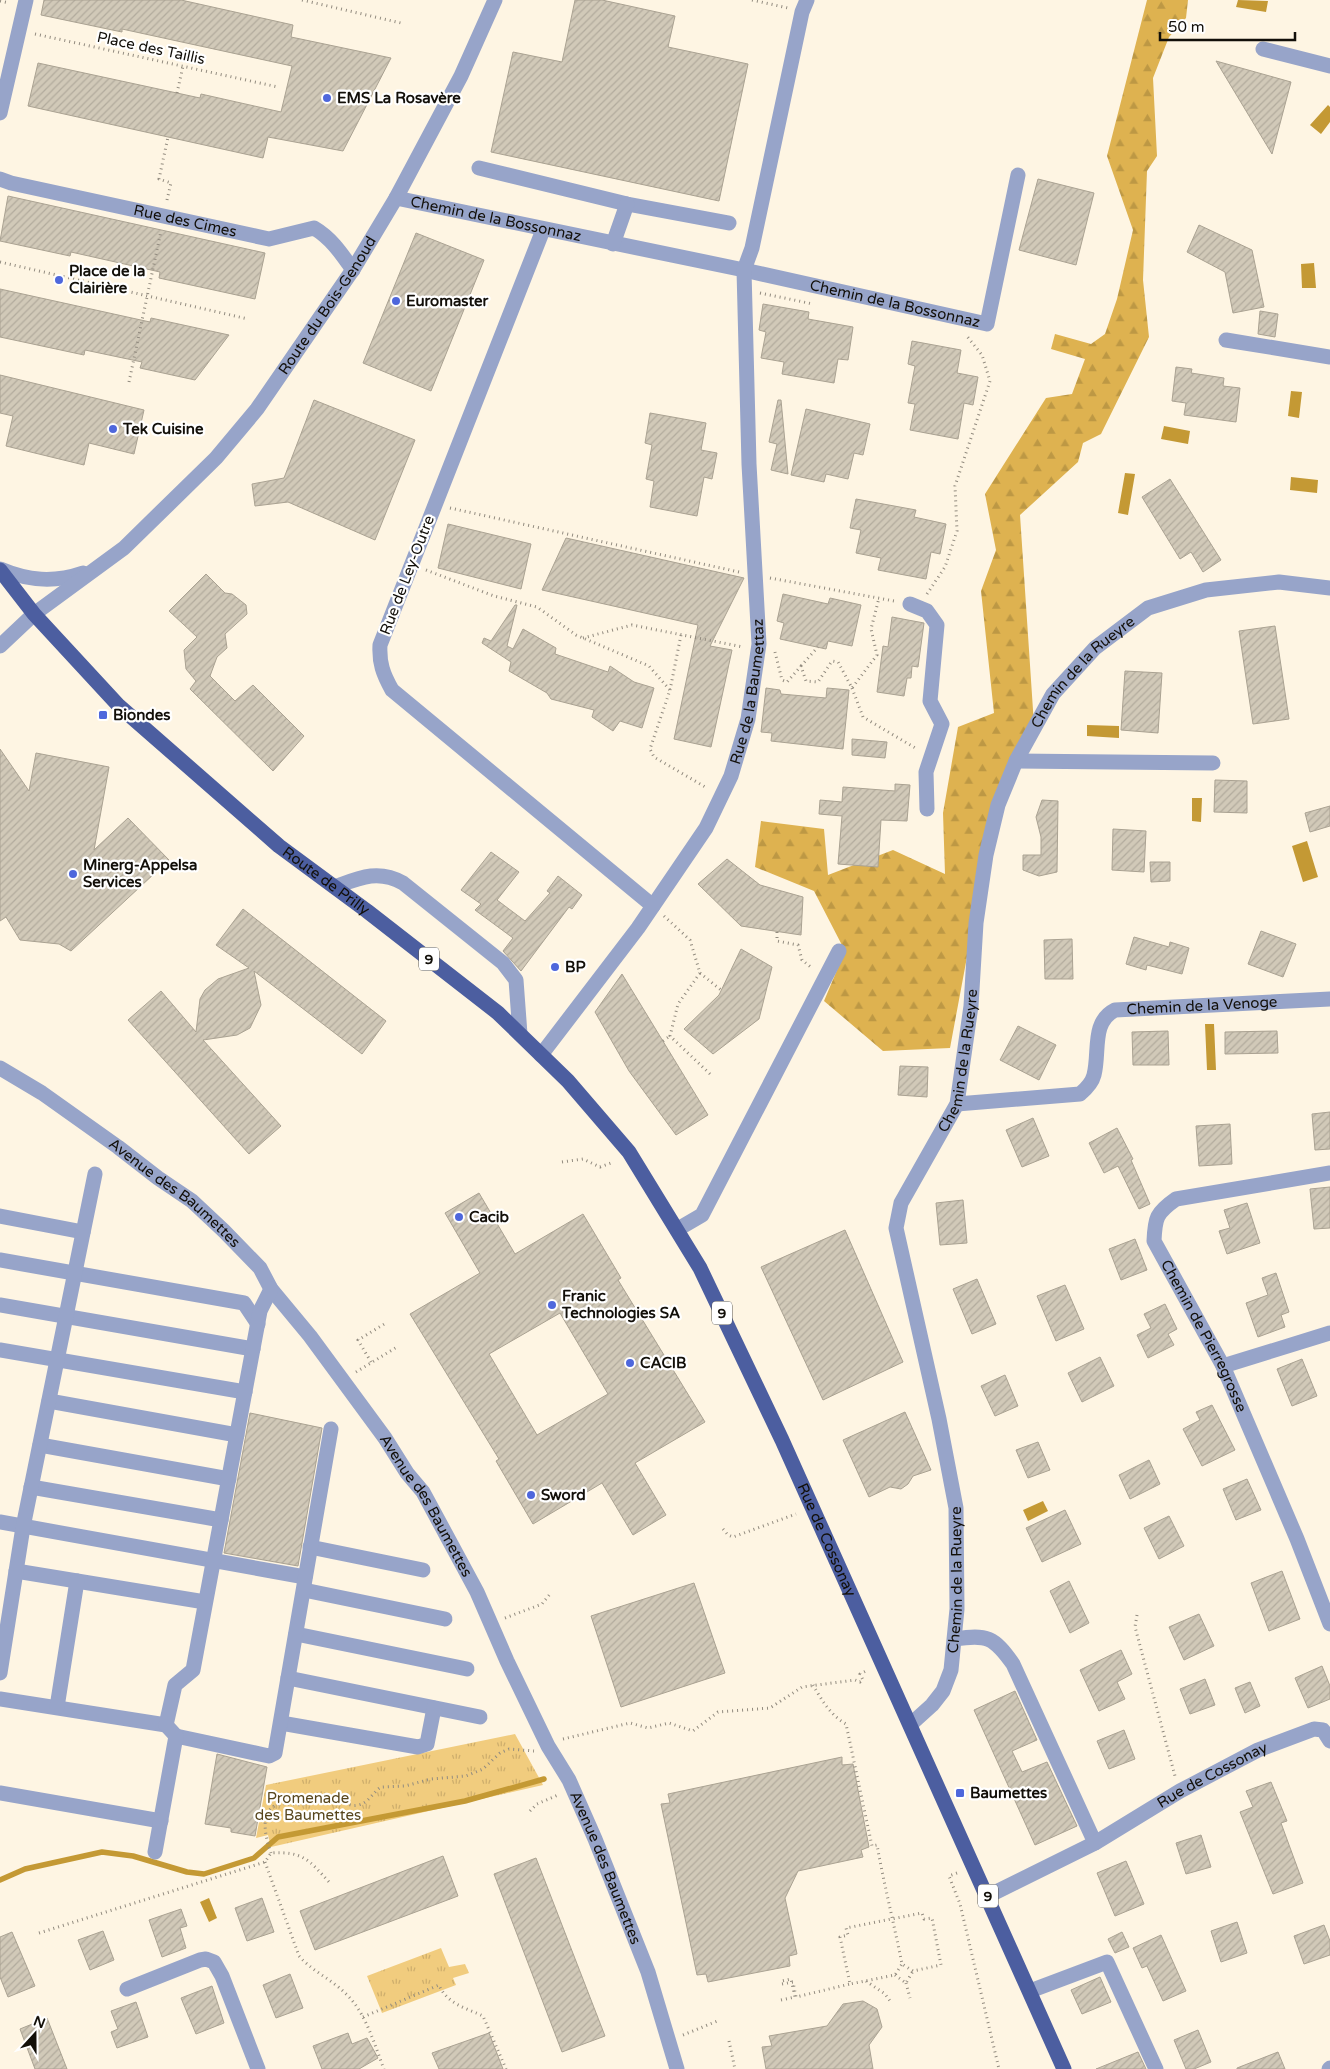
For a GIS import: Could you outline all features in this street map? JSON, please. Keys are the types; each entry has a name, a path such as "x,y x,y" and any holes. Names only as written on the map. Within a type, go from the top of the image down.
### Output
{"main road":[{"name":"Route de Prilly","path":"0,570 34,614 119,706 278,846 498,1013 568,1081 618,1138 654,1190"},
{"name":"Rue de Cossonay","path":"654,1190 700,1268 782,1440 911,1724 1064,2069"}],"street":[{"path":"0,113 26,0"},
{"name":"Route du Bois-Genoud","path":"34,614 124,548 216,458 257,409 353,270 396,198 461,76 495,0"},
{"path":"744,270 752,248 804,6"},
{"path":"1263,49 1330,66"},
{"path":"479,168 627,204 729,223"},
{"name":"Chemin de la Bossonnaz","path":"396,198 543,230 744,270 986,324 1018,175"},
{"name":"Rue des Cimes","path":"0,179 10,183 269,239 314,228 325,235 338,248 353,270"},
{"path":"613,244 627,204"},
{"name":"Rue de Ley-Outre","path":"543,230 380,644 381,667 392,690 653,906"},
{"name":"Rue de la Baumettaz","path":"541,1055 653,906 706,828 731,776 748,718 758,650 756,575 749,464 744,270"},
{"path":"1226,340 1330,357"},
{"name":"Route du Bois-Genoud","path":"0,570 36,580 68,578 98,567"},
{"name":"Chemin de la Rueyre","path":"911,1724 932,1705 943,1691 951,1670 956,1639 956,1508 939,1419 896,1228 901,1203 957,1104 971,1006 976,923 986,855 998,805 1016,760 1053,694 1095,648 1148,608 1206,590 1224,588 1279,582 1330,588"},
{"path":"910,604 927,611 937,625 930,701 942,724 926,772 927,809"},
{"path":"0,646 34,614"},
{"path":"1016,760 1213,763"},
{"path":"334,887 371,874 391,876 411,889 503,963 516,980 520,1034"},
{"path":"678,1229 702,1215 839,952"},
{"name":"Chemin de la Venoge","path":"957,1104 1080,1094 1094,1076 1101,1022 1106,1014 1115,1010 1330,999"},
{"name":"Avenue des Baumettes","path":"0,1068 42,1093 192,1201 260,1268 271,1289 310,1336 385,1438 407,1473 423,1492 493,1624 507,1661 596,1839 648,1972 677,2069"},
{"name":"Chemin de Pierregrosse","path":"1330,1173 1176,1199 1155,1218 1154,1241 1222,1366 1297,1539 1330,1624"},
{"path":"0,1673 23,1527 95,1174"},
{"path":"0,1216 83,1232"},
{"path":"0,1260 244,1303 258,1324"},
{"path":"155,1852 161,1821 175,1685 192,1670 260,1311 271,1289"},
{"path":"0,1304 253,1350"},
{"path":"1222,1366 1330,1333"},
{"path":"0,1350 245,1392"},
{"path":"49,1401 237,1435"},
{"path":"0,1699 57,1708 171,1731 269,1756 275,1752 331,1429"},
{"path":"40,1445 229,1479"},
{"path":"31,1487 221,1520"},
{"path":"0,1522 213,1561 445,1619"},
{"path":"310,1547 423,1570"},
{"path":"16,1571 205,1602"},
{"path":"57,1708 77,1581"},
{"path":"296,1634 467,1669"},
{"path":"956,1639 986,1636 1000,1646 1013,1664 1094,1842"},
{"path":"288,1678 480,1717"},
{"path":"281,1722 418,1747 428,1744 434,1708"},
{"name":"Rue de Cossonay","path":"988,1896 1094,1842 1180,1792 1258,1750 1314,1729 1323,1730 1330,1741"},
{"path":"0,1793 161,1821"},
{"path":"127,1989 206,1959 214,1962 222,1976 258,2069"},
{"path":"1030,1991 1107,1962 1156,2069"}],"path":[{"path":"302,0 401,23"},
{"path":"752,0 804,6"},
{"name":"Place des Taillis","path":"20,31 278,87"},
{"path":"177,93 183,66"},
{"path":"128,382 171,183 159,179 168,137"},
{"path":"0,262 248,319"},
{"path":"745,290 822,306"},
{"path":"435,504 756,575 910,604 924,598 945,567 957,531 955,486 990,381 982,355 966,336 957,334"},
{"path":"411,565 494,596 537,606 583,638 649,666 670,690"},
{"path":"852,688 877,655 871,629 879,598"},
{"path":"583,638 632,625 758,650 774,649 782,680 786,682 818,647"},
{"path":"681,635 670,690 650,750 654,757 722,797"},
{"path":"801,666 806,680 818,682 832,661 838,662 852,688 863,717 931,756"},
{"path":"653,906 690,940 700,973 721,990"},
{"path":"777,932 777,941 798,945 802,960 810,968 827,974"},
{"path":"663,1041 670,1036 678,1004 700,973"},
{"path":"670,1036 710,1074"},
{"path":"562,1162 583,1159 600,1167 611,1163"},
{"path":"386,1323 358,1340 372,1362 397,1347"},
{"path":"723,1529 728,1535 733,1536 796,1514"},
{"path":"493,1624 542,1604 550,1594"},
{"path":"1137,1614 1135,1627 1180,1792"},
{"path":"271,1854 265,1837 265,1821 269,1812 279,1804 301,1804 319,1797 333,1796 352,1806 358,1806 364,1803 382,1786 405,1786 431,1779 466,1776 483,1769 500,1753 509,1749 531,1752 570,1736 630,1723 648,1728 669,1723 693,1732 713,1714 770,1708 802,1687 855,1680 860,1682 863,1680 860,1674 866,1671"},
{"path":"781,2000 795,1997 793,1988 792,1979 782,1981 782,1984 788,1983 793,1982 796,1996 895,1975 902,1964 877,1845 872,1846 846,1724 828,1707 813,1685"},
{"path":"530,1811 537,1804 558,1794"},
{"path":"39,1933 265,1862 271,1854 288,1852 300,1855 311,1862 330,1883"},
{"path":"265,1862 299,1956 306,1964 345,1992 362,2017 384,2069"},
{"path":"957,1873 949,1876 960,1904 999,2069"},
{"path":"850,1984 840,1937 848,1935 846,1928 922,1913 924,1919 932,1918 941,1965 913,1971 902,1964"},
{"path":"906,1983 913,1971"},
{"path":"895,1975 906,1983 910,1998"},
{"path":"866,1981 885,1994 890,2001"},
{"path":"362,2017 439,1985 444,1995 451,2001 483,2016 506,2069"},
{"path":"680,2036 720,2020"},
{"path":"729,2041 735,2069"}],"green space":[{"path":"1147,0 1188,0 1186,18 1169,37 1153,78 1157,156 1147,171 1143,280 1149,337 1101,434 1083,443 1078,462 1020,515 1034,725 986,855 950,1048 883,1051 824,1001 845,951 814,891 755,867 761,821 824,829 828,875 893,850 945,874 943,813 958,727 994,713 981,591 996,550 985,494 1046,398 1072,394 1085,359 1051,349 1055,334 1091,344 1105,334 1117,299 1133,230 1107,156"},
{"name":"Promenade des Baumettes","path":"515,1734 543,1785 271,1847 268,1835 256,1838 266,1785"},
{"path":"441,1948 449,1967 465,1964 469,1973 453,1978 456,1985 382,2013 367,1976"}],"shaded area":[{"path":"1238,0 1268,1 1266,12 1236,7"},
{"path":"1328,105 1330,107 1330,122 1321,134 1310,125"},
{"path":"1314,263 1316,288 1302,288 1301,264"},
{"path":"1291,391 1302,392 1299,418 1288,416"},
{"path":"1164,426 1190,431 1188,444 1161,439"},
{"path":"1125,473 1135,474 1128,515 1118,513"},
{"path":"1291,477 1318,480 1317,493 1290,490"},
{"path":"1087,725 1119,726 1119,738 1087,736"},
{"path":"1192,798 1202,798 1201,822 1192,821"},
{"path":"1307,841 1318,877 1303,882 1292,846"},
{"path":"1205,1024 1214,1024 1216,1070 1207,1070"},
{"path":"1043,1501 1048,1511 1028,1521 1023,1510"},
{"path":"209,1898 217,1918 209,1922 200,1902"}],"building":[{"path":"44,0 181,0 293,25 291,37 391,58 343,151 268,137 263,158 28,106 38,63 200,98 201,94 281,112 292,66 122,29 122,32 41,15"},
{"path":"575,0 602,0 675,16 668,47 748,64 719,201 491,152 513,52 562,62"},
{"path":"1216,61 1291,82 1272,154"},
{"path":"1038,179 1094,193 1076,265 1019,250"},
{"path":"8,196 265,253 255,299 159,278 160,272 71,252 70,256 0,241"},
{"path":"1199,225 1252,250 1264,307 1233,313 1225,272 1187,252"},
{"path":"416,233 484,260 431,391 363,363"},
{"path":"0,289 150,322 151,318 229,335 195,380 140,368 142,362 85,350 84,355 0,337"},
{"path":"763,304 809,312 808,319 853,327 848,360 838,359 834,383 782,374 784,362 761,358 766,332 759,330"},
{"path":"1260,311 1278,314 1275,337 1258,334"},
{"path":"912,341 961,350 957,373 978,377 973,405 964,403 958,439 910,430 915,404 908,403 915,366 908,364"},
{"path":"1176,367 1192,369 1191,373 1224,378 1223,386 1240,388 1236,422 1184,415 1186,403 1172,401"},
{"path":"0,375 144,410 134,454 89,443 84,465 6,446 13,416 0,413"},
{"path":"314,400 415,440 375,540 288,502 255,506 252,484 284,478"},
{"path":"778,400 781,400 788,474 771,470 777,444 769,442"},
{"path":"806,409 870,424 863,455 854,453 848,479 826,474 824,482 791,475"},
{"path":"650,413 706,423 701,450 717,453 712,479 704,477 697,516 650,507 654,481 646,479 652,445 645,443"},
{"path":"1170,479 1221,560 1203,572 1191,552 1180,559 1142,497"},
{"path":"856,499 916,510 914,517 946,524 940,554 931,552 926,579 878,570 881,558 856,553 861,530 850,528"},
{"path":"448,524 531,544 521,589 438,568"},
{"path":"566,538 744,578 710,646 732,650 711,747 674,739 698,625 542,590"},
{"path":"206,574 225,593 232,594 246,605 247,614 225,634 227,648 217,657 210,676 235,701 253,685 304,736 273,771 190,689 196,681 186,669 184,650 197,637 169,611"},
{"path":"783,594 828,604 830,598 861,605 852,646 828,641 826,649 780,639 784,623 777,621"},
{"path":"515,605 517,605 507,646 513,649 523,629 556,648 555,654 608,672 610,666 634,682 654,688 642,728 620,721 613,731 592,717 594,710 551,699 547,693 509,671 511,662 482,643 484,638 491,641"},
{"path":"892,617 924,623 918,667 912,666 911,678 907,678 904,696 877,692 883,646 888,647"},
{"path":"1275,626 1289,719 1253,724 1239,631"},
{"path":"1125,671 1162,673 1158,733 1121,730"},
{"path":"766,688 780,690 781,694 826,698 827,688 849,690 843,749 771,741 772,733 761,732"},
{"path":"852,739 887,742 885,758 852,755"},
{"path":"0,749 29,791 36,753 109,767 94,850 128,818 169,860 71,951 59,944 20,940 6,917 0,921"},
{"path":"1215,780 1247,781 1247,813 1214,812"},
{"path":"895,784 910,785 907,821 881,820 878,867 838,864 842,816 819,814 820,800 842,802 843,787 895,791"},
{"path":"1042,800 1058,801 1057,872 1039,876 1023,870 1023,855 1041,855 1041,837 1036,817"},
{"path":"1330,806 1330,826 1310,832 1305,813"},
{"path":"1113,829 1146,831 1144,872 1112,870"},
{"path":"491,852 519,872 497,900 525,921 550,893 547,891 558,876 582,895 572,909 569,907 521,971 503,951 513,938 475,910 481,904 461,890"},
{"path":"727,859 760,885 803,897 801,935 741,926 698,884"},
{"path":"1150,862 1170,862 1170,881 1151,882"},
{"path":"243,909 386,1021 362,1054 254,971 261,1005 250,1028 237,1035 203,1040 281,1126 249,1154 128,1020 161,991 196,1032 200,999 205,990 218,979 249,968 216,945"},
{"path":"1261,931 1296,944 1283,977 1248,964"},
{"path":"1134,937 1169,947 1170,942 1189,948 1182,974 1147,965 1146,970 1126,964"},
{"path":"1072,939 1073,979 1045,979 1044,940"},
{"path":"741,949 772,967 759,1019 713,1054 684,1029 719,995"},
{"path":"622,974 708,1115 676,1135 629,1071 595,1012"},
{"path":"1018,1026 1056,1045 1039,1080 1000,1060"},
{"path":"1168,1031 1169,1065 1133,1065 1132,1032"},
{"path":"1277,1031 1278,1053 1225,1054 1225,1032"},
{"path":"900,1066 928,1067 927,1097 898,1095"},
{"path":"1330,1112 1330,1149 1315,1150 1312,1114"},
{"path":"1033,1118 1049,1156 1022,1167 1006,1130"},
{"path":"1230,1124 1232,1164 1199,1166 1196,1126"},
{"path":"1117,1128 1133,1159 1131,1160 1150,1204 1139,1209 1118,1166 1104,1173 1089,1143"},
{"path":"1330,1187 1330,1228 1314,1229 1310,1189"},
{"name":"CACIB","path":"479,1193 515,1254 583,1214 621,1278 618,1280 705,1422 635,1463 666,1515 633,1535 602,1483 533,1524 496,1461 499,1459 410,1314 480,1273 445,1213","holes":["560,1313 608,1394 537,1435 489,1354"]},
{"path":"963,1200 967,1243 940,1245 936,1203"},
{"path":"1247,1203 1260,1243 1227,1254 1219,1231 1230,1228 1224,1210"},
{"path":"845,1230 903,1362 823,1400 761,1267"},
{"path":"1135,1239 1147,1270 1121,1280 1109,1249"},
{"path":"1276,1273 1289,1312 1281,1315 1285,1327 1258,1337 1246,1303 1268,1295 1262,1278"},
{"path":"977,1279 996,1324 972,1334 953,1289"},
{"path":"1065,1285 1084,1329 1056,1341 1037,1296"},
{"path":"1165,1304 1177,1329 1168,1334 1174,1345 1148,1358 1137,1335 1151,1328 1144,1314"},
{"path":"1100,1357 1114,1386 1082,1402 1068,1373"},
{"path":"1302,1359 1317,1396 1292,1406 1277,1369"},
{"path":"1005,1375 1018,1406 995,1416 981,1386"},
{"path":"1212,1405 1235,1450 1202,1466 1183,1429 1200,1420 1196,1412"},
{"path":"905,1412 931,1470 913,1476 908,1484 901,1489 890,1487 869,1497 843,1440"},
{"path":"250,1413 322,1428 298,1566 224,1553"},
{"path":"1038,1442 1050,1470 1028,1478 1016,1450"},
{"path":"1149,1460 1160,1484 1130,1499 1119,1475"},
{"path":"1247,1479 1261,1510 1236,1520 1223,1489"},
{"path":"1065,1510 1081,1544 1042,1562 1026,1528"},
{"path":"1169,1516 1184,1546 1159,1559 1144,1528"},
{"path":"1282,1571 1300,1619 1269,1631 1251,1583"},
{"path":"1069,1581 1089,1623 1070,1633 1050,1591"},
{"path":"694,1583 725,1673 621,1707 591,1616"},
{"path":"1199,1614 1214,1646 1184,1660 1169,1627"},
{"path":"1121,1650 1132,1674 1117,1682 1125,1699 1099,1711 1080,1670"},
{"path":"1322,1666 1330,1686 1330,1699 1308,1708 1295,1678"},
{"path":"1205,1679 1215,1705 1190,1714 1180,1689"},
{"path":"1250,1682 1260,1706 1245,1713 1235,1688"},
{"path":"1015,1691 1037,1740 1012,1751 1022,1772 1047,1762 1077,1826 1035,1845 974,1710"},
{"path":"1124,1730 1135,1759 1109,1769 1097,1741"},
{"path":"217,1754 267,1767 255,1836 231,1832 231,1828 205,1824"},
{"path":"842,1757 842,1765 853,1764 869,1847 861,1850 863,1857 798,1871 785,1898 797,1954 789,1956 790,1966 708,1982 706,1974 697,1975 661,1804 670,1803 668,1794"},
{"path":"1271,1782 1287,1821 1281,1823 1303,1883 1273,1894 1240,1812 1253,1807 1246,1791"},
{"path":"1201,1835 1211,1867 1186,1874 1176,1843"},
{"path":"443,1856 458,1896 315,1950 300,1911"},
{"path":"536,1858 605,2036 562,2052 494,1874"},
{"path":"1126,1861 1144,1904 1115,1916 1097,1873"},
{"path":"262,1898 274,1932 247,1941 235,1908"},
{"path":"181,1909 187,1926 180,1928 186,1948 162,1957 149,1920"},
{"path":"1237,1922 1247,1953 1221,1962 1211,1931"},
{"path":"1324,1925 1330,1941 1330,1955 1304,1964 1294,1936"},
{"path":"103,1931 114,1960 90,1970 78,1940"},
{"path":"12,1932 35,1986 8,1997 0,1977 0,1937"},
{"path":"1122,1932 1129,1947 1115,1953 1108,1939"},
{"path":"1161,1935 1186,1991 1163,2001 1147,1966 1142,1968 1133,1948"},
{"path":"290,1974 303,2008 276,2018 263,1985"},
{"path":"1100,1977 1111,2002 1082,2014 1071,1990"},
{"path":"212,1986 224,2023 196,2034 181,1998"},
{"path":"863,2001 877,2009 882,2027 869,2045 873,2069 766,2069 762,2047 772,2046 769,2036 827,2026 843,2004"},
{"path":"136,2002 148,2037 117,2048 111,2032 118,2029 111,2011"},
{"path":"47,2018 67,2069 35,2069 20,2029"},
{"path":"1198,2030 1211,2062 1194,2069 1186,2069 1174,2040"},
{"path":"348,2033 352,2044 367,2038 378,2058 359,2069 322,2069 313,2046"},
{"path":"489,2033 503,2069 439,2069 432,2053"},
{"path":"1138,2052 1146,2069 1096,2069"},
{"path":"1278,2052 1285,2069 1237,2069 1237,2068"}],"waterway":[{"path":"0,1880 25,1869 102,1852 133,1856 187,1872 204,1874 254,1858 278,1837 465,1801 544,1779"}],"place":[{"name":"EMS La Rosavère","path":"327,98"},
{"name":"Place de la Clairière","path":"59,280"},
{"name":"Euromaster","path":"396,301"},
{"name":"Tek Cuisine","path":"113,429"},
{"name":"Biondes","path":"103,715"},
{"name":"Minerg-Appelsa Services","path":"73,874"},
{"name":"BP","path":"555,967"},
{"name":"Cacib","path":"459,1217"},
{"name":"Franic Technologies SA","path":"552,1305"},
{"name":"CACIB","path":"630,1363"},
{"name":"Sword","path":"531,1495"},
{"name":"Baumettes","path":"960,1793"}]}
